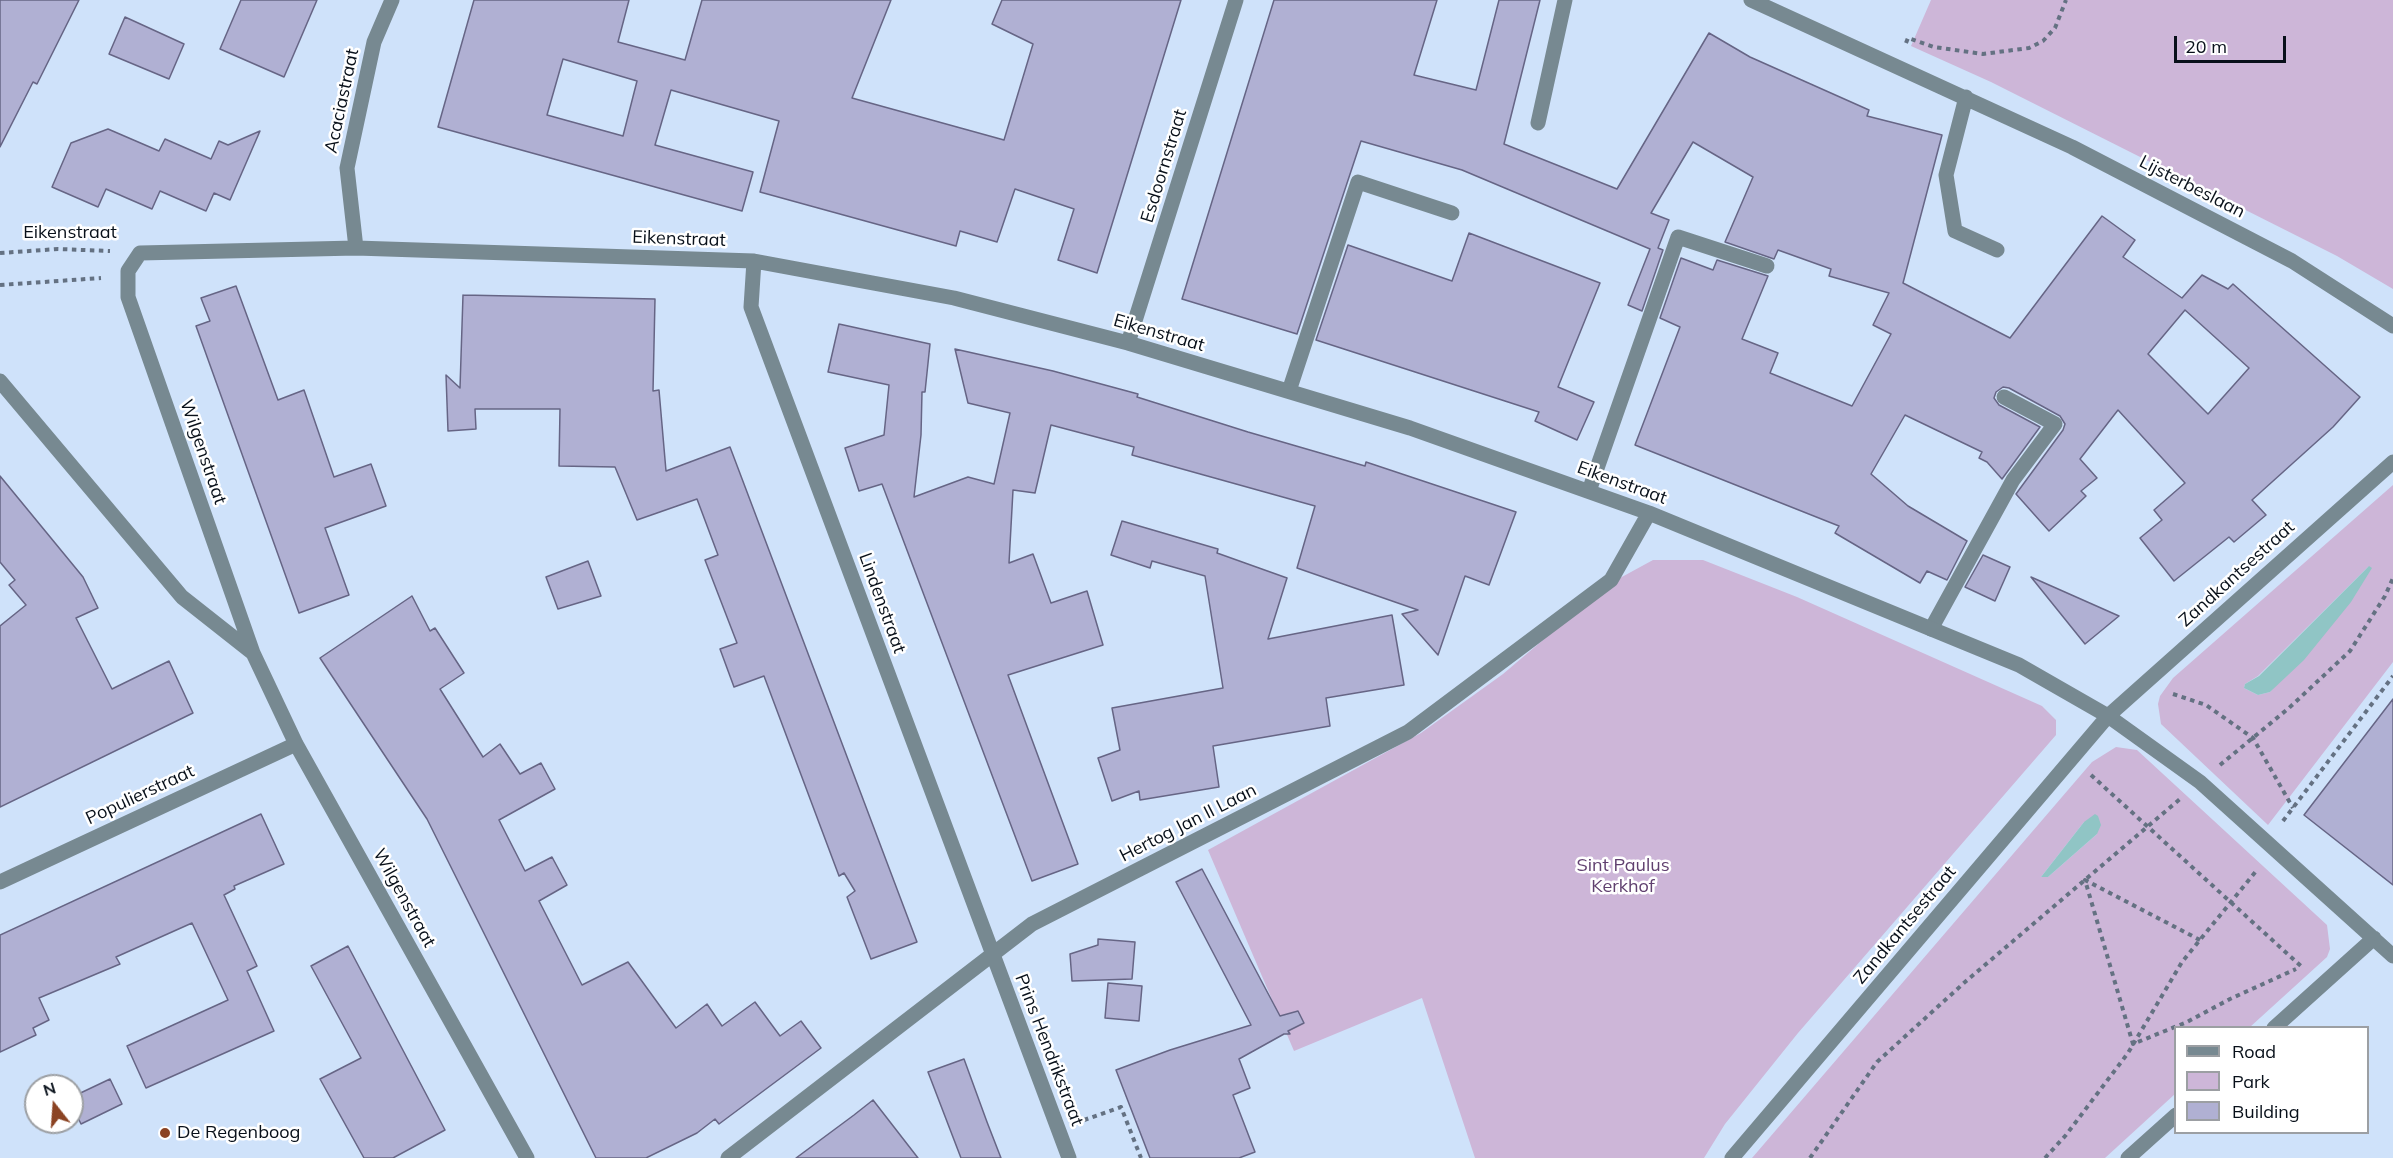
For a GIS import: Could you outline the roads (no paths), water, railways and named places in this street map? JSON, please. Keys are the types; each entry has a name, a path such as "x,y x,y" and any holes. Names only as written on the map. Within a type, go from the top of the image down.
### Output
{"street":[{"name":"Acaciastraat","path":"356,249 347,168 374,42 392,0"},
{"name":"Esdoornstraat","path":"1128,343 1236,0"},
{"path":"1538,123 1565,0"},
{"name":"Lijsterbeslaan","path":"1751,0 2072,147 2292,261 2393,326"},
{"path":"1966,97 1946,175 1955,231 1997,250"},
{"path":"1289,391 1358,182 1452,213"},
{"path":"1589,491 1678,237 1767,266"},
{"name":"Eikenstraat","path":"128,297 128,275 140,253 356,249 754,261 954,298 1128,343 1289,391 1410,428 1589,491 1649,513 2019,665 2108,716"},
{"name":"Lindenstraat","path":"754,261 751,307 993,956"},
{"name":"Wilgenstraat","path":"128,297 253,653 296,744 527,1158"},
{"name":"Wilgenstraat","path":"0,381 182,597 253,653"},
{"path":"1931,629 2013,480 2055,424 2004,397"},
{"name":"Zandkantsestraat","path":"1732,1158 2108,716 2393,462"},
{"name":"Hertog Jan II Laan","path":"728,1158 1032,924 1408,732 1611,580 1649,513"},
{"path":"2108,716 2200,782 2393,956"},
{"name":"Populierstraat","path":"0,882 296,744"},
{"path":"2276,1026 2374,938"},
{"name":"Prins Hendrikstraat","path":"993,956 1069,1158"},
{"path":"2128,1158 2174,1116"}],"place":[{"name":"De Regenboog","path":"165,1133"}],"park label":[{"name":"Sint Paulus Kerkhof","path":"1623,876"}]}
